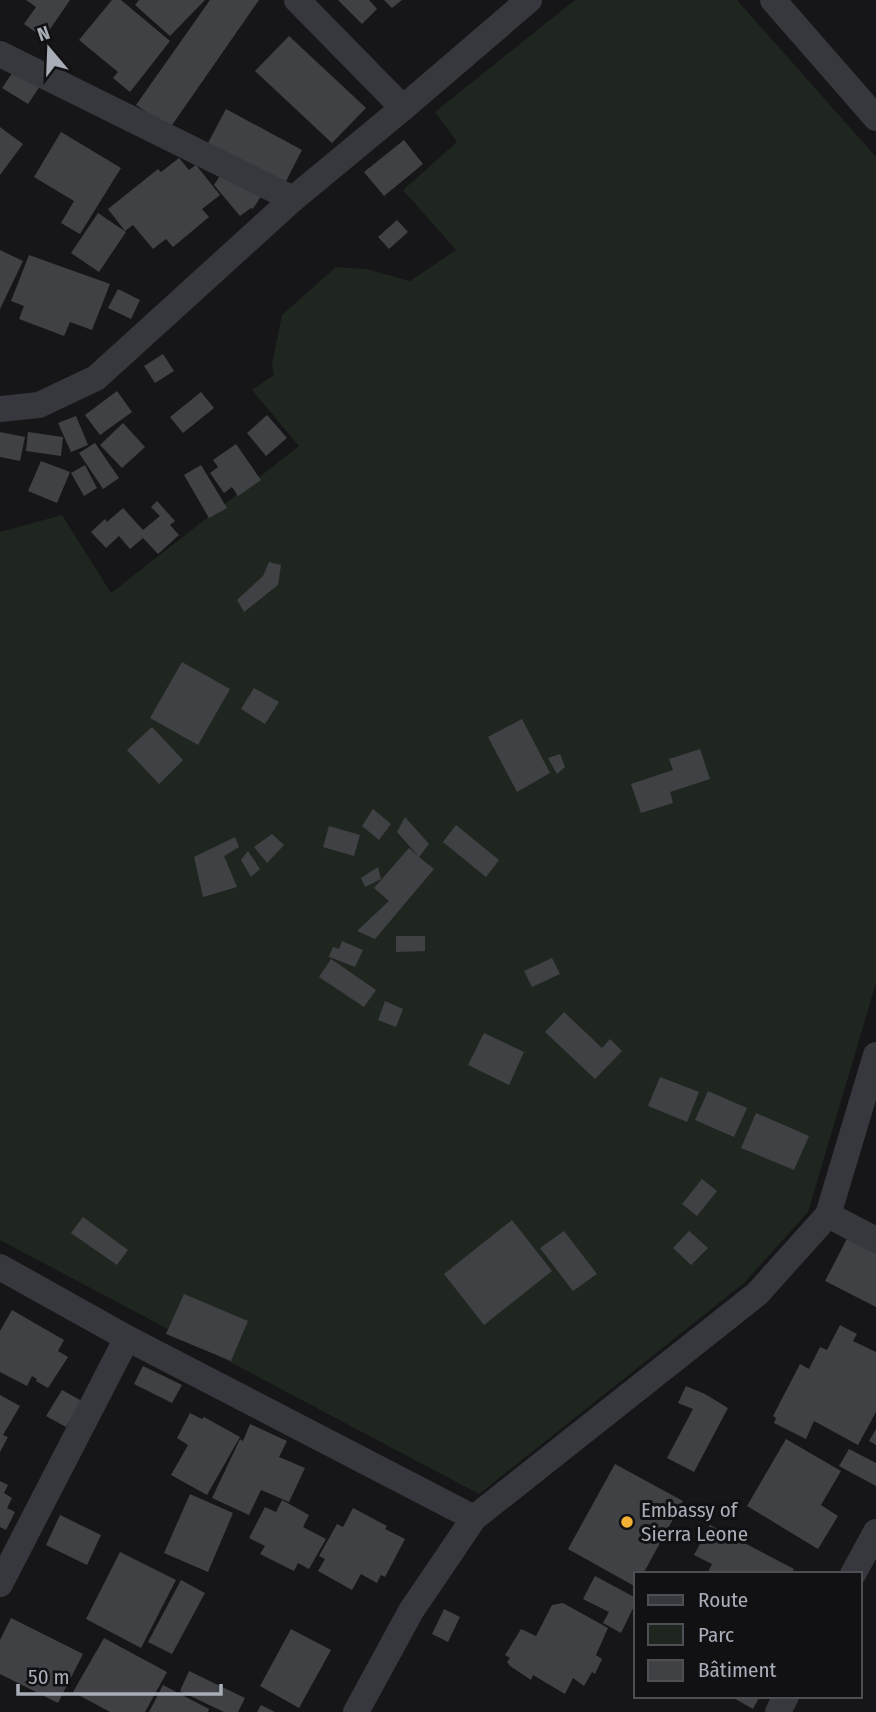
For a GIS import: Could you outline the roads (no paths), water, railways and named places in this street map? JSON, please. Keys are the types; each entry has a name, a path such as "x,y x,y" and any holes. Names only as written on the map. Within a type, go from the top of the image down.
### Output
{"street":[{"path":"297,0 403,108"},
{"path":"0,409 39,405 96,377 293,199 529,0"},
{"path":"773,0 876,118"},
{"path":"0,54 293,199"},
{"path":"356,1712 411,1611 474,1518 758,1294 828,1215 876,1055"},
{"path":"828,1215 876,1240"},
{"path":"0,1267 127,1338 474,1518"},
{"path":"0,1584 127,1338"},
{"path":"854,1572 876,1532"}],"place":[{"name":"Embassy of Sierra Leone","path":"627,1522"}]}
